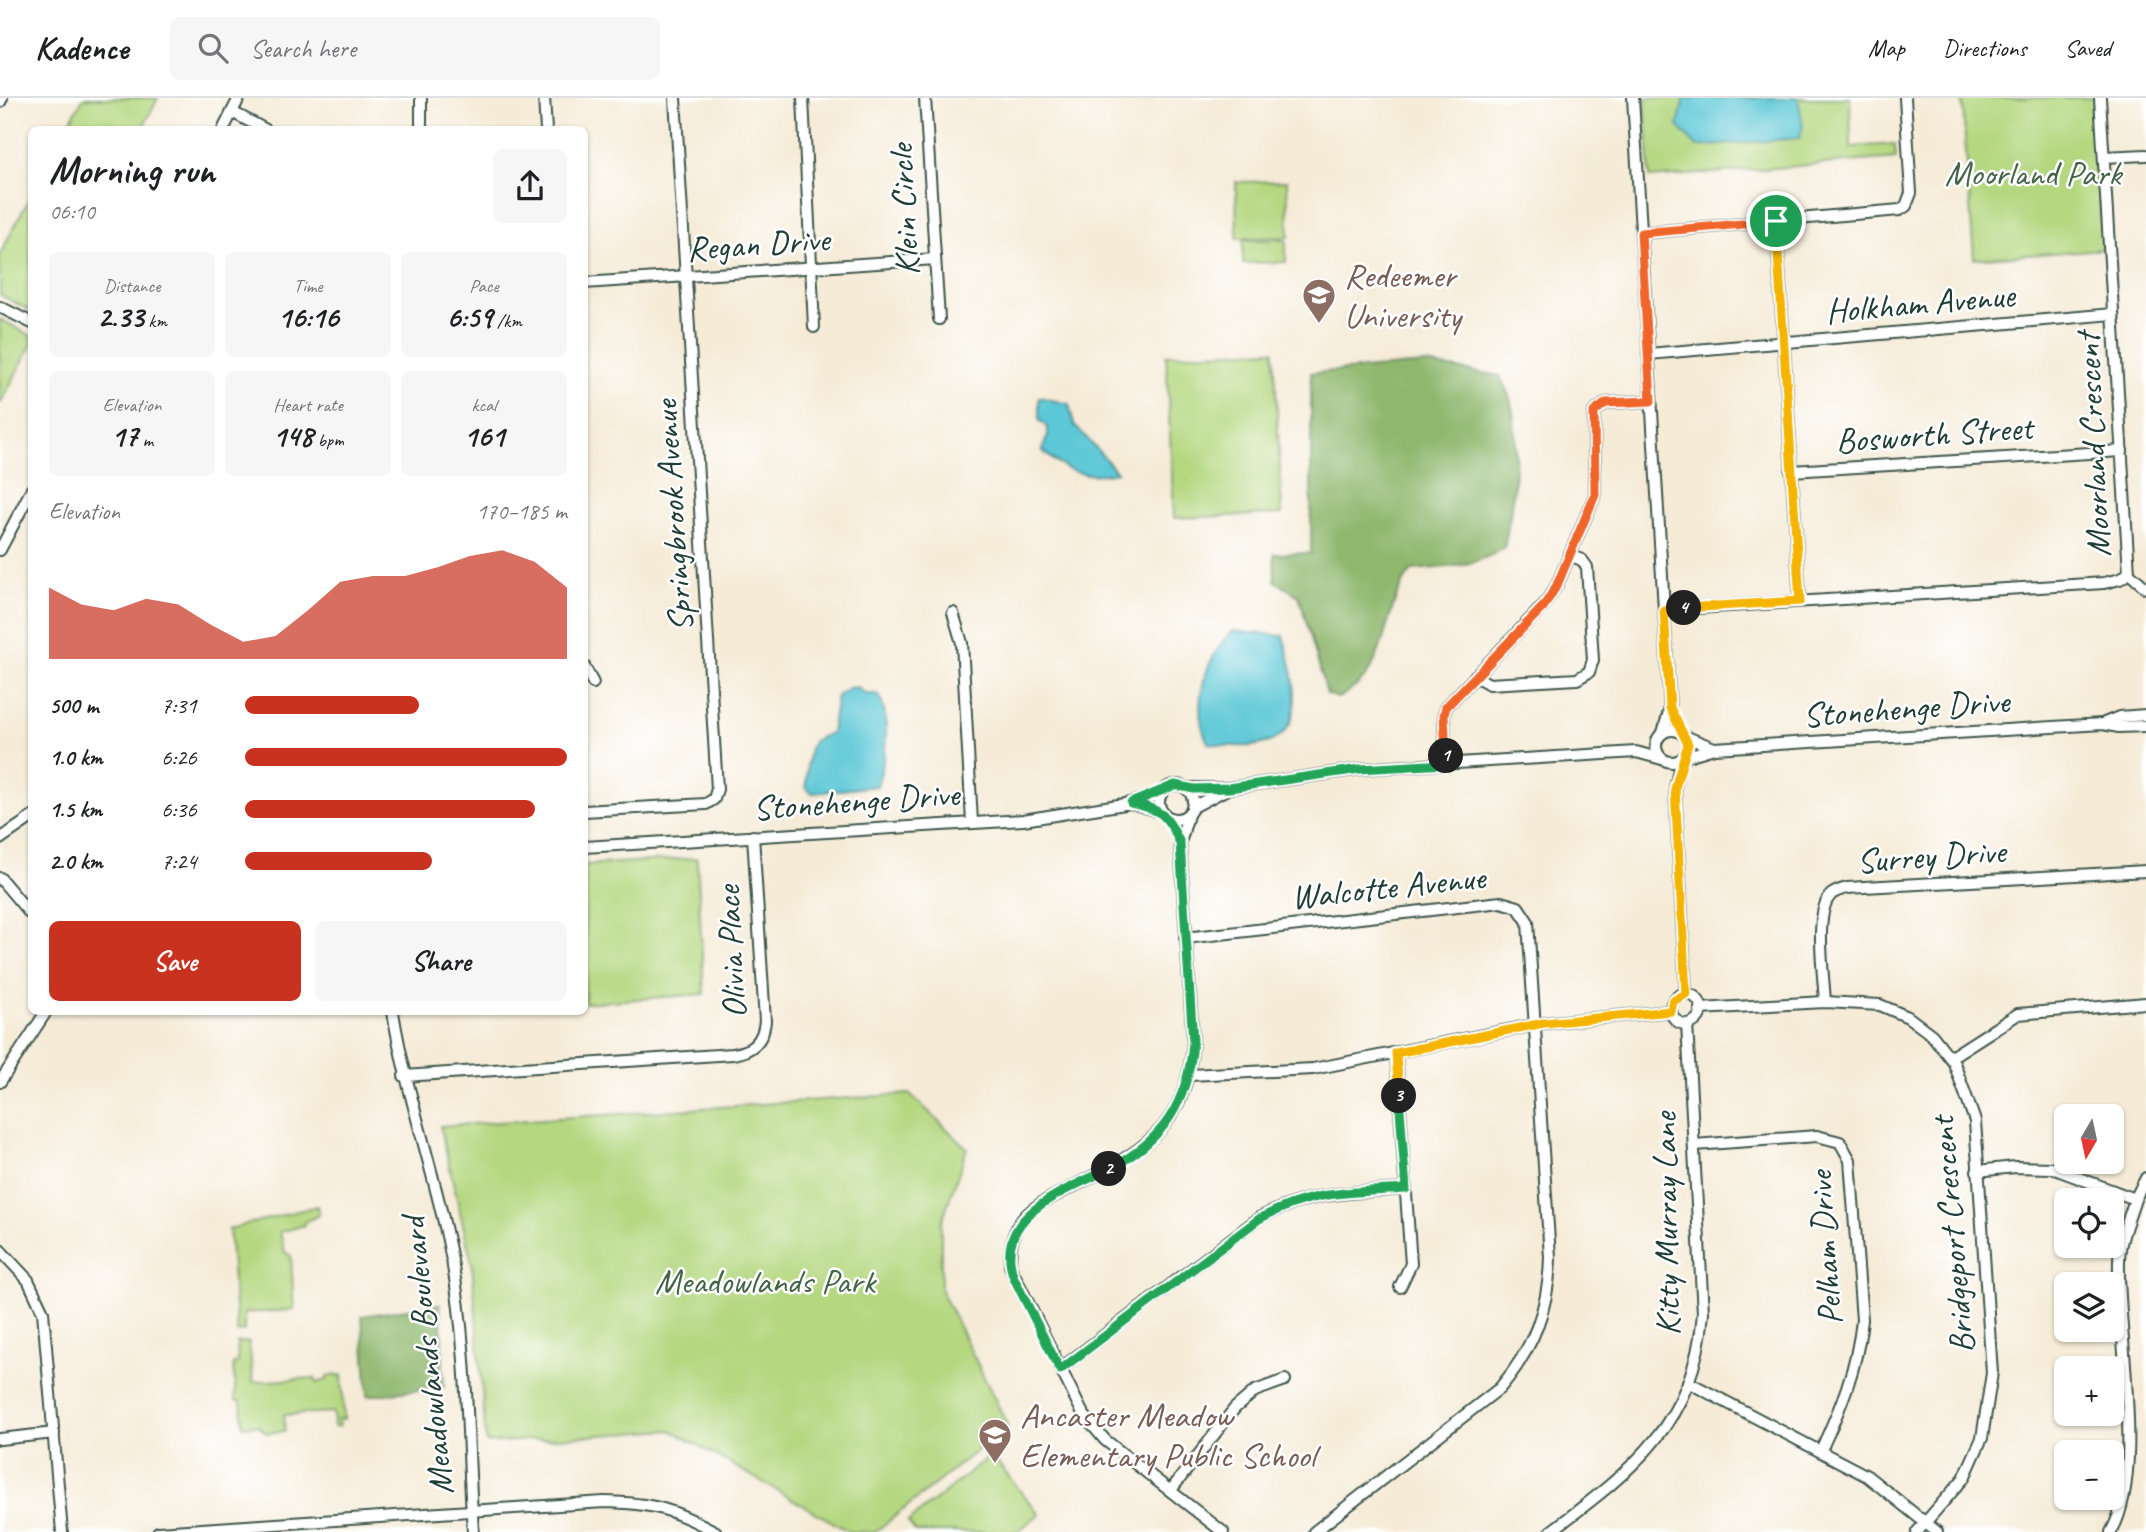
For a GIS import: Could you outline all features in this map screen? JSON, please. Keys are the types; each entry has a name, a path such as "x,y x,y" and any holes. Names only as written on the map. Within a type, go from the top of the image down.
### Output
{"street":[{"path":"225,126 239,98"},
{"path":"421,98 421,126"},
{"path":"544,98 546,126"},
{"name":"Springbrook Avenue","path":"588,811 697,806 714,799 717,789 675,98"},
{"path":"803,98 814,327"},
{"name":"Klein Circle","path":"926,98 939,319"},
{"path":"1633,98 1670,708 1656,747 1675,788"},
{"path":"1641,233 1891,211 1906,206 1911,193 1905,98"},
{"name":"Moorland Crescent","path":"1664,610 2104,583 2120,579 2129,573 2100,98"},
{"path":"232,112 258,126"},
{"path":"2104,158 2146,155"},
{"path":"1776,221 1800,601"},
{"name":"Regan Drive","path":"588,283 934,259"},
{"path":"0,307 28,321"},
{"name":"Holkham Avenue","path":"1648,354 2113,314"},
{"path":"1446,764 1444,715 1449,703 1544,606 1571,556 1595,495 1594,412 1606,403 1651,401"},
{"name":"Bosworth Street","path":"1791,471 2122,451"},
{"path":"0,550 28,497"},
{"path":"1475,676 1489,684 1577,679 1589,672 1593,660 1587,567 1582,560 1571,556"},
{"path":"2129,573 2146,588"},
{"path":"953,613 962,643 972,822"},
{"path":"588,674 593,683"},
{"path":"1670,708 1688,749 1675,788 1686,994"},
{"name":"Stonehenge Drive","path":"2102,724 2119,717 2146,715"},
{"name":"Stonehenge Drive","path":"1683,758 1714,748 2102,724 2119,727 2146,726"},
{"path":"1636,752 1672,730 1683,734"},
{"name":"Stonehenge Drive","path":"1683,734 1714,748"},
{"path":"1180,843 1159,802 1162,793 1175,785 1186,788 1229,788 1348,770 1636,752 1664,760 1683,758"},
{"path":"1186,788 1192,796 1180,843 1193,1042 1190,1075 1179,1102 1158,1133 1130,1158 1033,1208 1015,1230 1010,1266 1083,1413 1105,1440 1223,1532"},
{"path":"1166,815 1179,819 1229,788"},
{"name":"Stonehenge Drive","path":"588,847 1034,818 1131,803 1162,793"},
{"name":"Stonehenge Drive","path":"1131,803 1166,815"},
{"path":"0,839 28,820"},
{"name":"Olivia Place","path":"404,1076 733,1054 756,1045 763,1033 765,1021 753,836"},
{"name":"Surrey Drive","path":"1825,1002 1821,926 1823,906 1832,894 1847,888 2146,871"},
{"path":"0,877 28,911"},
{"name":"Walcotte Avenue","path":"1185,938 1502,902 1518,908 1528,922 1550,1256 1550,1287 1539,1325 1523,1361 1500,1388 1314,1532"},
{"path":"1686,994 1694,997 1700,1009 1695,1020 1687,1024 1678,1022 1671,1011 1673,1001 1686,994"},
{"name":"Bridgeport Crescent","path":"1700,1009 1825,1002 1880,1005 1908,1017 1932,1035 1951,1057 1975,1121 1992,1373 1982,1437 1964,1478 1917,1532"},
{"path":"1951,1057 2018,1014 2146,1003"},
{"path":"1190,1075 1313,1069 1534,1025 1671,1011"},
{"path":"0,1082 45,1015"},
{"name":"Meadowlands Boulevard","path":"394,1015 404,1076 451,1252 463,1367 473,1532"},
{"name":"Kitty Murray Lane","path":"1550,1532 1622,1478 1650,1449 1672,1418 1688,1382 1701,1334 1703,1313 1687,1024"},
{"path":"1396,1053 1411,1264 1400,1287"},
{"name":"Pelham Drive","path":"1694,1145 1817,1136 1840,1142 1850,1160 1862,1320 1860,1342 1845,1398 1821,1450"},
{"path":"1977,1171 2015,1167 2052,1168 2135,1199"},
{"path":"2111,1532 2125,1493 2128,1457 2119,1259 2135,1199 2146,1178"},
{"path":"1060,1370 1259,1219 1284,1206 1319,1195 1406,1189"},
{"path":"0,1250 28,1280 43,1312 62,1532"},
{"path":"1171,1490 1235,1408 1255,1391 1285,1380"},
{"path":"1688,1382 1867,1476 1937,1532"},
{"path":"0,1439 54,1433"},
{"path":"158,1532 604,1502 645,1503 677,1511 699,1528 716,1532"},
{"path":"331,1520 332,1532"}],"green space":[{"path":"83,98 158,98 144,126 68,126"},
{"path":"1645,98 1850,98 1851,147 1895,144 1896,158 1650,178"},
{"name":"Moorland Park","path":"1962,98 2094,98 2103,249 1974,259"},
{"path":"1287,181 1289,237 1237,238 1236,182"},
{"path":"28,201 28,309 0,295 0,254"},
{"path":"1243,240 1286,240 1286,262 1243,263"},
{"path":"0,319 28,334 28,352 0,404"},
{"path":"1274,350 1282,514 1174,518 1166,355"},
{"path":"1425,364 1500,376 1509,395 1514,424 1515,459 1513,496 1504,548 1471,563 1412,570 1401,586 1377,657 1368,673 1356,687 1338,698 1327,694 1299,596 1275,581 1274,554 1311,553 1311,373"},
{"path":"697,858 704,994 588,1003 588,865"},
{"name":"Meadowlands Park","path":"910,1094 967,1148 941,1224 941,1290 1008,1426 875,1532 850,1532 671,1430 486,1443 472,1263 440,1126"},
{"path":"317,1206 319,1215 304,1222 305,1225 280,1232 285,1252 291,1256 294,1310 244,1313 244,1331 237,1332 229,1229"},
{"path":"440,1304 444,1387 368,1396 362,1316"},
{"path":"249,1342 253,1382 315,1378 316,1383 327,1380 327,1376 342,1375 344,1419 338,1419 339,1427 334,1427 333,1412 284,1415 285,1431 266,1433 258,1425 243,1426 241,1401 236,1401 233,1364 238,1363 237,1343"},
{"path":"991,1455 1039,1514 1017,1532 916,1532 908,1522"}],"water":[{"path":"1684,98 1798,98 1803,126 1799,138 1697,147 1678,126"},
{"path":"1039,397 1069,404 1074,424 1117,472 1085,474 1050,458 1042,450 1048,435 1046,425 1039,420"},
{"path":"1232,631 1283,636 1291,663 1295,707 1290,724 1279,736 1263,744 1239,746 1208,743 1203,729 1200,714 1203,684 1214,655"},
{"path":"858,687 865,694 878,694 885,716 885,752 877,786 812,793 806,788 812,743 831,733 837,696 849,688"}],"place":[{"name":"Redeemer University","path":"1319,325"},
{"name":"Ancaster Meadow Elementary Public School","path":"995,1465"}],"route":[{"path":"1776,221 1800,601 1664,610 1670,708 1688,744 1687,753 1681,760 1675,788 1686,994 1673,1001 1671,1011 1544,1023 1396,1053 1406,1189 1319,1195 1284,1206 1259,1219 1060,1370 1010,1266 1010,1248 1015,1230 1033,1208 1130,1158 1158,1133 1179,1102 1190,1075 1193,1042 1180,843 1169,818 1162,812 1131,803 1162,793 1175,785 1194,789 1215,786 1229,788 1360,769 1446,764 1446,707 1544,606 1571,556 1595,495 1592,421 1594,412 1606,403 1651,401 1641,233 1776,221"}]}
